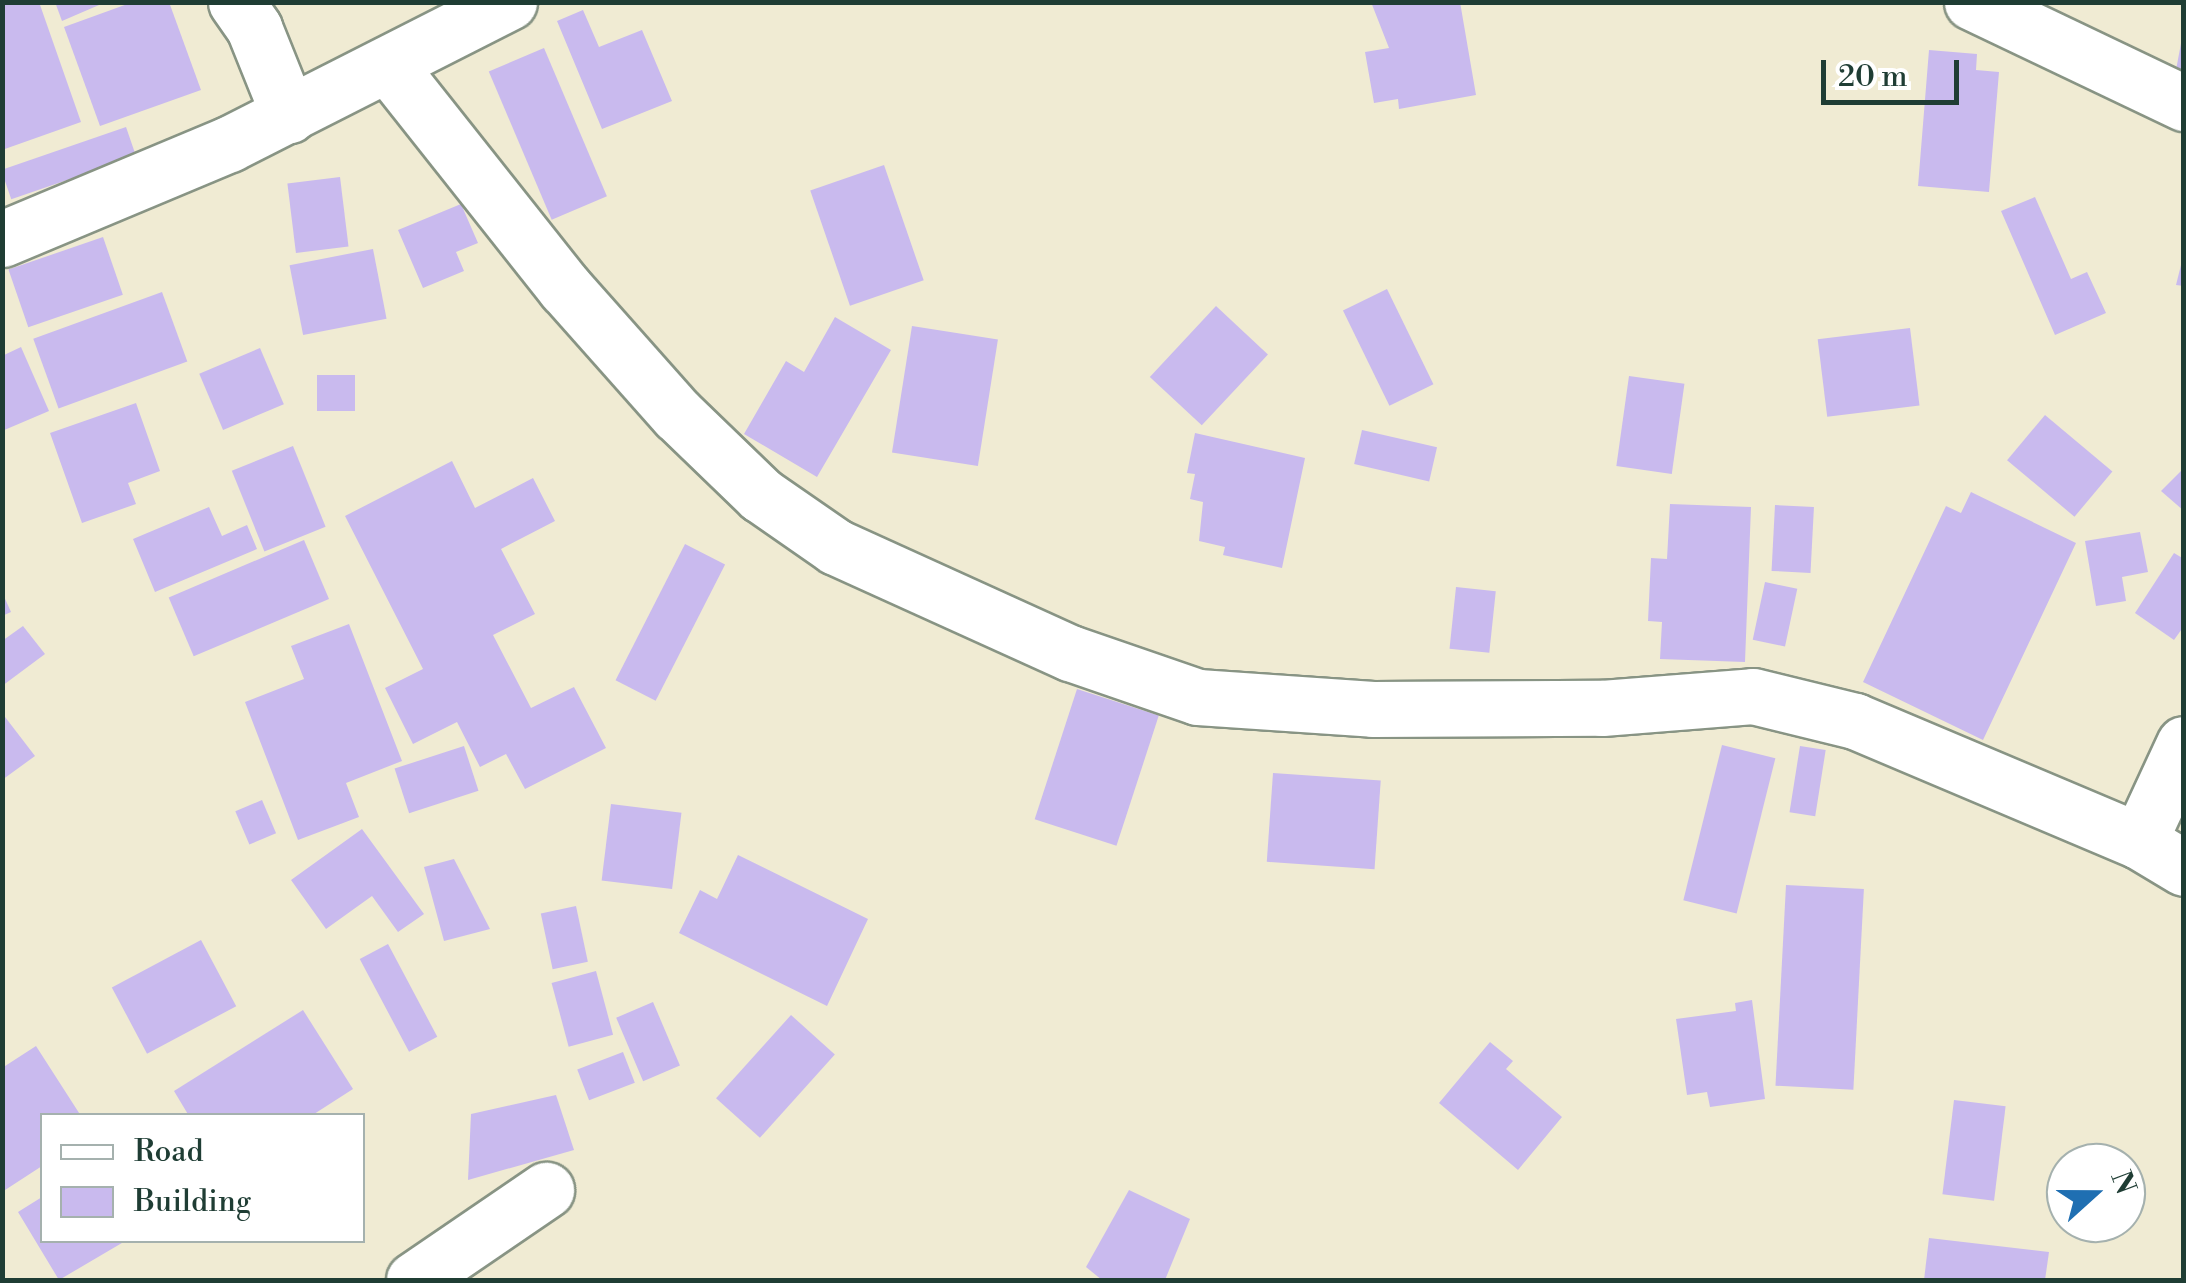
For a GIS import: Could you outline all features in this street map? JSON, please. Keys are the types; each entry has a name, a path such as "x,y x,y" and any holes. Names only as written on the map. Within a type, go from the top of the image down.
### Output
{"street":[{"path":"236,2 254,28 289,115"},
{"path":"2,239 289,115 509,2"},
{"path":"1972,2 2184,103"},
{"path":"388,65 565,288 677,414 761,495 836,547 1070,653 1198,697 1372,710 1602,708 1753,696 1855,721 2161,855 2184,744"},
{"path":"414,1280 546,1190"}],"building":[{"path":"2,2 39,2 81,122 2,150"},
{"path":"55,2 106,2 62,21"},
{"path":"133,2 169,2 201,90 100,126 64,27"},
{"path":"1371,2 1460,2 1476,95 1399,109 1398,99 1374,103 1365,52 1389,48"},
{"path":"583,10 599,47 642,30 672,101 602,129 557,21"},
{"path":"2184,38 2184,72 2176,70"},
{"path":"544,48 607,196 552,220 489,71"},
{"path":"1929,50 1977,54 1976,70 1999,72 1989,192 1918,186"},
{"path":"126,127 136,156 11,199 2,170"},
{"path":"884,165 924,280 850,306 810,190"},
{"path":"340,177 349,246 296,253 287,183"},
{"path":"2035,197 2071,279 2087,272 2106,313 2055,335 2001,211"},
{"path":"461,204 478,243 456,252 464,271 423,288 398,230"},
{"path":"103,237 123,295 28,327 8,270"},
{"path":"373,249 387,319 303,335 290,265"},
{"path":"2184,253 2184,286 2176,285"},
{"path":"1387,289 1433,384 1389,406 1343,310"},
{"path":"162,292 187,362 59,408 33,339"},
{"path":"1216,306 1268,354 1202,425 1150,377"},
{"path":"835,317 891,350 817,477 744,434 786,361 804,372"},
{"path":"912,326 998,340 978,466 892,452"},
{"path":"1910,328 1920,405 1827,417 1818,339"},
{"path":"21,347 49,411 2,431 2,356"},
{"path":"260,348 284,404 223,430 199,374"},
{"path":"317,375 355,375 355,411 317,411"},
{"path":"1629,376 1684,384 1672,474 1616,466"},
{"path":"136,403 160,471 128,483 136,504 82,523 50,433"},
{"path":"2045,415 2112,472 2074,517 2007,460"},
{"path":"1362,430 1437,447 1429,481 1354,464"},
{"path":"1195,433 1305,458 1282,568 1223,555 1225,547 1199,541 1203,502 1190,499 1195,474 1187,473"},
{"path":"293,446 326,527 264,551 232,471"},
{"path":"452,461 475,508 533,478 555,521 501,549 535,614 493,635 531,708 574,687 606,748 525,789 506,754 480,767 457,722 413,744 385,688 423,669 345,516"},
{"path":"2184,468 2184,511 2161,491"},
{"path":"1971,492 2076,543 1983,740 1863,682 1946,506 1961,513"},
{"path":"1670,504 1751,507 1745,662 1660,659 1662,622 1648,621 1651,558 1667,559"},
{"path":"1775,505 1814,507 1810,573 1772,571"},
{"path":"209,507 222,536 247,525 257,549 155,592 133,539"},
{"path":"2140,532 2148,572 2122,577 2126,601 2096,606 2085,541"},
{"path":"304,540 329,599 194,656 169,597"},
{"path":"685,544 725,564 656,701 616,680"},
{"path":"2174,553 2184,559 2184,626 2174,640 2135,613"},
{"path":"1765,582 1797,589 1785,647 1753,640"},
{"path":"1456,587 1496,591 1489,653 1450,649"},
{"path":"2,592 11,612 2,616"},
{"path":"349,624 402,761 346,783 359,817 298,840 245,702 304,679 291,646"},
{"path":"23,626 45,654 2,686 2,641"},
{"path":"1077,689 1159,716 1116,846 1035,819"},
{"path":"2,713 35,756 2,780"},
{"path":"1722,745 1775,758 1737,914 1683,900"},
{"path":"464,746 479,791 409,813 395,769"},
{"path":"1800,746 1826,750 1815,816 1790,812"},
{"path":"1273,773 1381,781 1375,869 1267,862"},
{"path":"262,800 276,833 249,844 235,811"},
{"path":"611,804 681,813 672,889 602,880"},
{"path":"362,829 424,914 398,932 372,896 326,929 291,880"},
{"path":"738,855 868,919 827,1006 679,933 700,890 717,899"},
{"path":"454,859 490,929 444,941 424,867"},
{"path":"1786,885 1864,889 1853,1090 1775,1086"},
{"path":"576,906 588,962 553,969 541,913"},
{"path":"201,940 236,1006 147,1054 112,987"},
{"path":"388,944 437,1037 409,1052 360,959"},
{"path":"596,971 613,1035 569,1047 552,983"},
{"path":"1752,1000 1765,1099 1710,1107 1707,1092 1687,1095 1676,1019 1736,1011 1735,1003"},
{"path":"653,1002 680,1066 643,1081 616,1018"},
{"path":"303,1010 353,1089 316,1113 187,1113 174,1091"},
{"path":"791,1015 835,1054 760,1138 716,1098"},
{"path":"1490,1042 1513,1061 1506,1069 1562,1117 1518,1170 1439,1103"},
{"path":"36,1046 79,1113 40,1113 40,1167 2,1192 2,1068"},
{"path":"623,1052 635,1083 589,1100 577,1070"},
{"path":"556,1095 574,1150 468,1180 471,1114"},
{"path":"1954,1100 2006,1106 1994,1201 1942,1194"},
{"path":"1129,1190 1190,1219 1165,1280 1102,1280 1086,1267"},
{"path":"40,1198 40,1243 122,1243 59,1280 18,1212"},
{"path":"1929,1238 2049,1252 2045,1280 1924,1280"}]}
